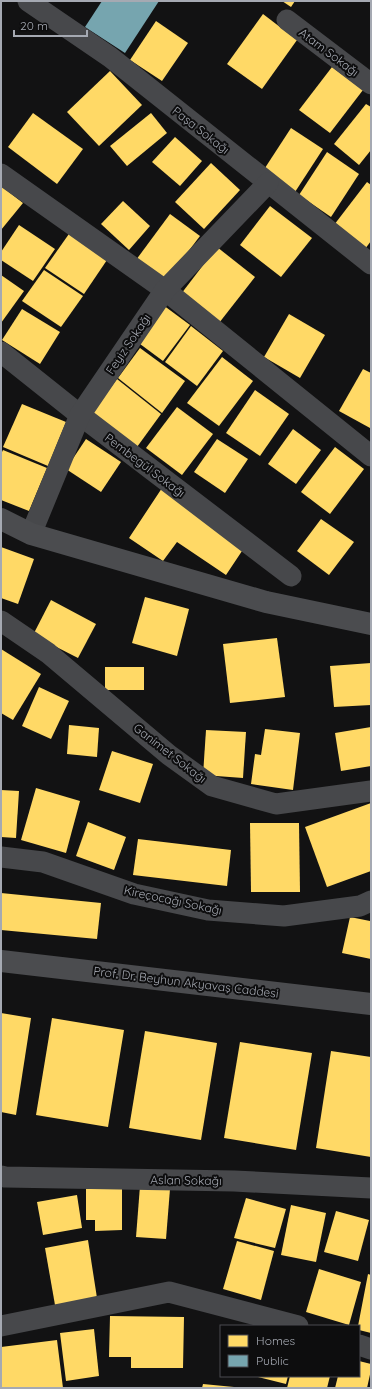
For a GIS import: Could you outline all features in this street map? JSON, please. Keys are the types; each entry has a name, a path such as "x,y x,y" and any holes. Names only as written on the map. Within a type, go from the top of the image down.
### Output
{"street":[{"name":"Paşa Sokağı","path":"28,1 110,57 371,264"},
{"name":"Atam Sokağı","path":"287,20 371,84"},
{"path":"1,174 165,290 371,456"},
{"name":"Feyiz Sokağı","path":"31,534 80,415 165,290 268,183"},
{"name":"Pembegül Sokağı","path":"1,352 80,415 291,576"},
{"path":"1,519 31,534 266,602 371,624"},
{"name":"Ganimet Sokağı","path":"1,621 48,653 169,755 212,786 276,804 371,791"},
{"name":"Kireçocağı Sokağı","path":"1,857 43,862 134,894 208,910 284,916 360,906 371,901"},
{"name":"Prof. Dr. Beyhun Akyavaş Caddesi","path":"1,961 371,1004"},
{"name":"Aslan Sokağı","path":"1,1176 234,1181 371,1188"},
{"path":"1,1326 169,1292 294,1325"},
{"path":"360,1345 371,1349"}],"building: Homes":[{"path":"282,1 295,1 291,7"},
{"path":"263,14 297,40 262,89 227,64"},
{"path":"156,21 188,43 162,81 130,60"},
{"path":"332,67 363,90 330,133 299,110"},
{"path":"110,71 142,105 99,146 67,112"},
{"path":"366,104 371,107 371,150 359,165 334,144"},
{"path":"33,113 83,149 57,184 8,147"},
{"path":"151,113 167,133 127,166 110,146"},
{"path":"291,128 323,149 295,192 263,171"},
{"path":"175,137 202,161 180,186 152,162"},
{"path":"327,152 359,174 331,217 299,195"},
{"path":"211,163 240,190 204,229 175,202"},
{"path":"367,182 371,185 371,241 365,249 334,225"},
{"path":"1,186 23,203 1,230"},
{"path":"123,201 150,226 129,250 101,224"},
{"path":"270,206 312,238 281,277 240,245"},
{"path":"170,214 200,236 165,282 136,260"},
{"path":"19,225 55,249 33,281 1,260 1,252"},
{"path":"71,231 109,257 84,294 45,268"},
{"path":"217,247 255,277 219,323 181,294"},
{"path":"44,270 83,296 61,327 22,301"},
{"path":"1,275 24,291 1,323"},
{"path":"163,305 190,325 163,361 136,341"},
{"path":"22,309 60,332 40,364 2,340"},
{"path":"289,314 325,335 300,378 264,357"},
{"path":"191,326 223,351 197,386 165,362"},
{"path":"140,348 185,381 162,413 118,378"},
{"path":"222,357 253,381 219,426 187,403"},
{"path":"363,369 371,373 370,428 339,411"},
{"path":"117,379 161,414 137,447 91,414"},
{"path":"255,390 289,414 260,456 226,433"},
{"path":"22,404 66,422 48,466 3,447"},
{"path":"177,407 213,434 182,475 146,448"},
{"path":"293,429 321,450 296,484 268,464"},
{"path":"86,439 121,462 101,492 66,469"},
{"path":"217,439 248,459 225,493 194,472"},
{"path":"335,447 364,469 330,514 301,492"},
{"path":"3,450 47,468 29,511 1,500 1,454"},
{"path":"162,488 246,545 226,575 177,542 163,561 129,538"},
{"path":"321,519 354,542 329,575 297,551"},
{"path":"1,547 34,559 18,604 1,598"},
{"path":"145,597 189,609 177,656 132,643"},
{"path":"51,600 96,624 78,658 33,635"},
{"path":"277,638 285,697 230,703 223,644"},
{"path":"1,649 41,674 13,720 1,713"},
{"path":"371,663 371,705 334,707 330,666"},
{"path":"105,667 144,667 144,690 105,690"},
{"path":"39,687 69,701 51,739 22,726"},
{"path":"69,725 99,728 97,757 67,754"},
{"path":"371,727 371,766 341,771 335,733"},
{"path":"265,729 300,733 293,790 251,784 255,754 261,755"},
{"path":"206,730 246,732 243,778 203,775"},
{"path":"112,751 153,764 140,803 99,790"},
{"path":"36,788 80,801 66,853 21,840"},
{"path":"1,790 19,791 16,838 1,837"},
{"path":"371,803 371,871 327,887 305,827"},
{"path":"88,822 126,837 114,870 76,856"},
{"path":"250,823 299,823 300,892 251,892"},
{"path":"138,839 231,850 227,886 133,875"},
{"path":"1,893 101,903 97,939 1,930"},
{"path":"350,917 370,921 371,917 371,959 342,953"},
{"path":"1,1013 31,1018 16,1115 1,1112"},
{"path":"52,1018 124,1030 108,1127 36,1115"},
{"path":"145,1031 217,1043 201,1140 129,1128"},
{"path":"240,1042 312,1053 296,1150 224,1138"},
{"path":"331,1051 371,1057 371,1157 316,1148"},
{"path":"140,1186 170,1189 166,1239 136,1237"},
{"path":"86,1189 122,1189 122,1230 95,1231 95,1220 86,1220"},
{"path":"77,1195 82,1228 43,1235 37,1202"},
{"path":"246,1198 286,1209 275,1248 234,1238"},
{"path":"291,1205 326,1213 316,1262 281,1255"},
{"path":"336,1211 369,1220 358,1261 324,1252"},
{"path":"88,1240 97,1298 55,1305 45,1248"},
{"path":"237,1241 274,1251 261,1300 223,1289"},
{"path":"319,1269 361,1282 349,1325 306,1312"},
{"path":"368,1274 371,1275 371,1333 360,1330 360,1325 358,1325"},
{"path":"110,1316 184,1317 183,1368 131,1368 131,1357 109,1357"},
{"path":"94,1329 99,1376 66,1381 60,1333"},
{"path":"57,1340 63,1388 1,1388 1,1347"},
{"path":"360,1361 371,1364 367,1388 335,1388 338,1377 360,1377"},
{"path":"258,1377 288,1377 286,1384"},
{"path":"290,1377 330,1377 327,1388 287,1388"},
{"path":"203,1384 234,1387 234,1388 202,1388"}],"building: Public":[{"path":"102,1 159,1 125,53 85,27"}]}
